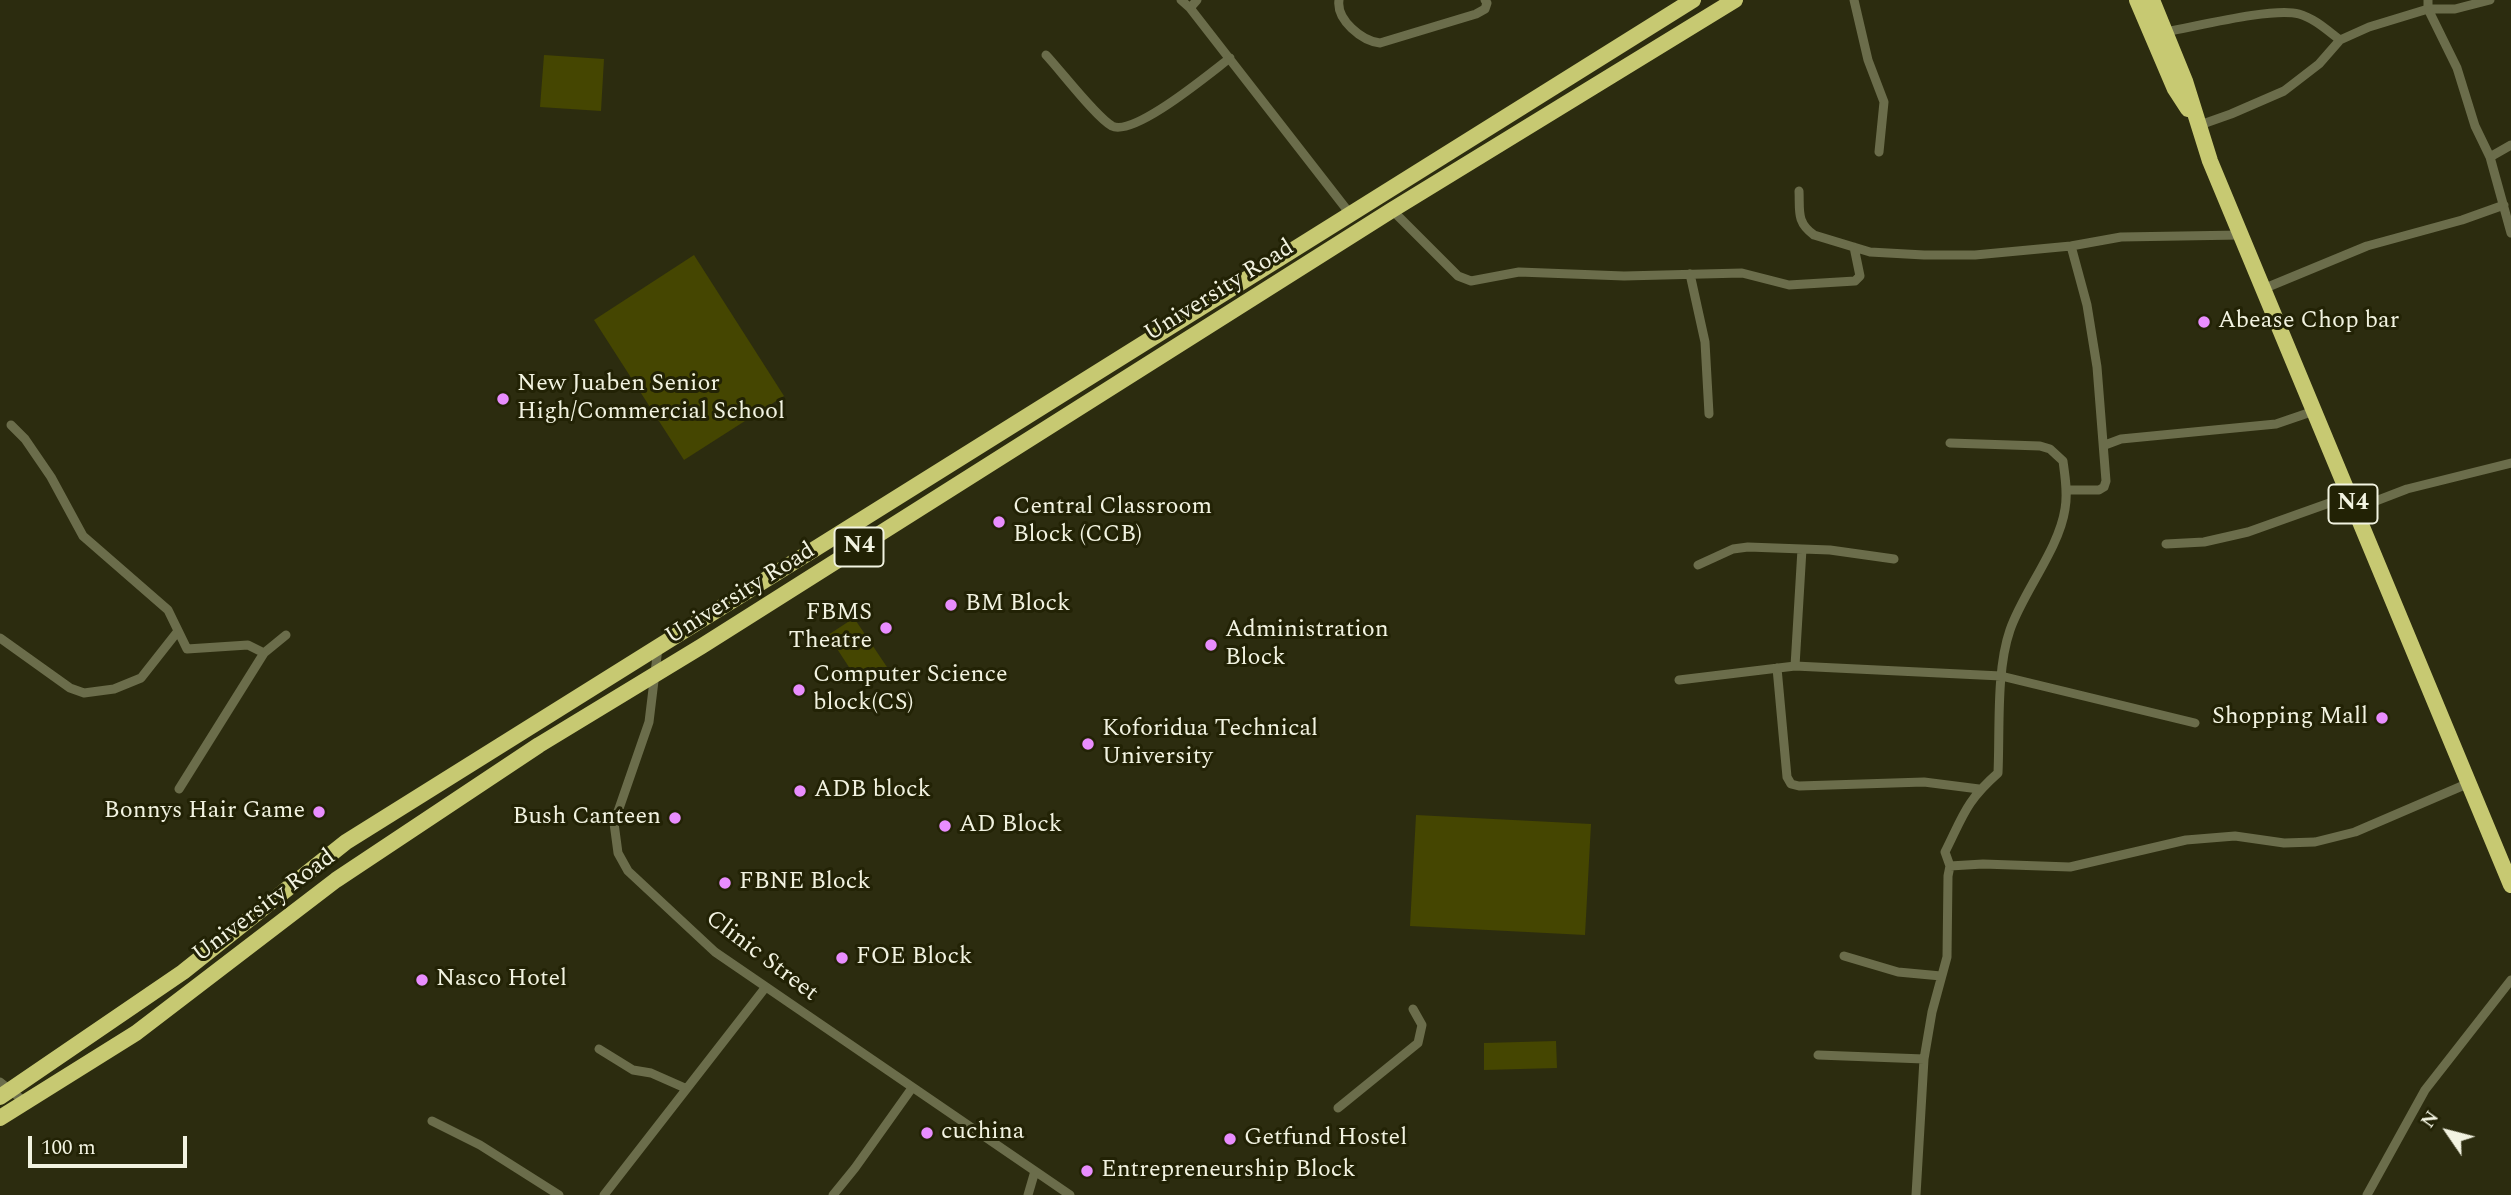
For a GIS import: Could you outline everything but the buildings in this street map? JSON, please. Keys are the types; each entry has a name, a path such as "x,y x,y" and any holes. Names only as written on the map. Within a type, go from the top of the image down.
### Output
{"highway":[{"name":"University Road","path":"4,1090 183,972 346,842 1693,0"},
{"name":"University Road","path":"0,1118 136,1033 336,880 539,746 1392,210 1735,0"},
{"name":"N4","path":"2137,0 2175,89 2197,123"},
{"name":"N4","path":"2152,0 2185,81 2197,123 2241,235 2511,885"}],"street":[{"path":"1181,0 1230,58 1351,215"},
{"path":"1189,8 1196,0"},
{"path":"1339,0 1338,6 1348,25 1371,42 1380,43 1476,15 1485,9 1485,0"},
{"path":"1854,0 1868,60 1884,102 1879,152"},
{"path":"2197,123 2231,114 2284,90 2319,64 2340,40 2369,27 2428,5 2455,9 2490,0"},
{"path":"2428,5 2457,68 2475,127 2490,157 2511,233"},
{"path":"2165,32 2286,12 2300,14 2312,20 2340,40"},
{"path":"1046,55 1105,121 1120,128 1147,118 1230,58"},
{"path":"2490,157 2511,145"},
{"path":"1799,191 1801,222 1807,230 1870,252 1975,255 2071,246 2121,236 2241,235"},
{"path":"2263,289 2367,246 2462,220 2504,205"},
{"path":"1392,210 1464,280 1471,281 1518,272 1624,276 1742,273 1789,285 1855,281 1860,276 1854,247"},
{"path":"2066,490 2099,490 2104,487 2106,481 2097,367 2089,318 2071,246"},
{"path":"1690,274 1705,342 1709,414"},
{"path":"2105,445 2121,439 2276,424 2314,411"},
{"path":"11,425 25,439 51,477 83,536 168,610 187,649 248,645 264,653"},
{"path":"1916,1195 1919,1180 1917,1145 1924,1059 1947,957 1950,866 1945,852 1962,814 1979,789 1998,773 2001,676 2010,630 2058,533 2065,510 2066,490 2063,461 2050,449 2040,446 1950,443"},
{"path":"2166,544 2204,542 2248,532 2352,502 2511,463"},
{"path":"1698,565 1733,549 1748,547 1854,552 1894,559"},
{"path":"1795,666 1802,549"},
{"path":"0,638 70,688 84,693 114,689 141,678 178,631"},
{"path":"179,789 264,653 286,635"},
{"name":"Clinic Street","path":"658,648 649,722 614,823 618,853 628,871 715,952 1070,1195"},
{"path":"1679,680 1795,666 2001,676 2195,723"},
{"path":"1777,668 1787,777 1791,784 1798,786 1924,782 1979,789"},
{"path":"1950,866 1983,864 2070,867 2186,840 2235,836 2284,843 2315,842 2355,832 2469,783"},
{"path":"1844,956 1898,972 1941,976"},
{"path":"2367,1195 2425,1090 2511,980"},
{"path":"604,1195 765,988"},
{"path":"1338,1108 1418,1042 1422,1025 1413,1009"},
{"path":"599,1049 633,1070 651,1073 685,1088"},
{"path":"1818,1055 1924,1059"},
{"path":"833,1195 912,1088"},
{"path":"4,1090 25,1102"},
{"path":"432,1121 480,1145 559,1195"},
{"path":"1028,1195 1035,1171"}],"shaded area":[{"path":"544,55 604,59 601,111 540,107"},
{"path":"694,255 784,396 684,460 594,320"},
{"path":"854,618 887,667 860,684 828,635"},
{"path":"1416,815 1591,824 1585,935 1410,926"},
{"path":"1556,1041 1557,1068 1484,1070 1484,1043"}],"place":[{"name":"Abease Chop bar","path":"2204,322"},
{"name":"New Juaben Senior High/Commercial School","path":"503,399"},
{"name":"Central Classroom Block (CCB)","path":"999,522"},
{"name":"BM Block","path":"951,605"},
{"name":"FBMS Theatre","path":"886,628"},
{"name":"Administration Block","path":"1211,645"},
{"name":"Computer Science block(CS)","path":"799,690"},
{"name":"Shopping Mall","path":"2382,718"},
{"name":"Koforidua Technical University","path":"1088,744"},
{"name":"ADB block","path":"800,791"},
{"name":"Bonnys Hair Game","path":"319,812"},
{"name":"Bush Canteen","path":"675,818"},
{"name":"AD Block","path":"945,826"},
{"name":"FBNE Block","path":"725,883"},
{"name":"FOE Block","path":"842,958"},
{"name":"Nasco Hotel","path":"422,980"},
{"name":"cuchina","path":"927,1133"},
{"name":"Getfund Hostel","path":"1230,1139"},
{"name":"Entrepreneurship Block","path":"1087,1171"}]}
